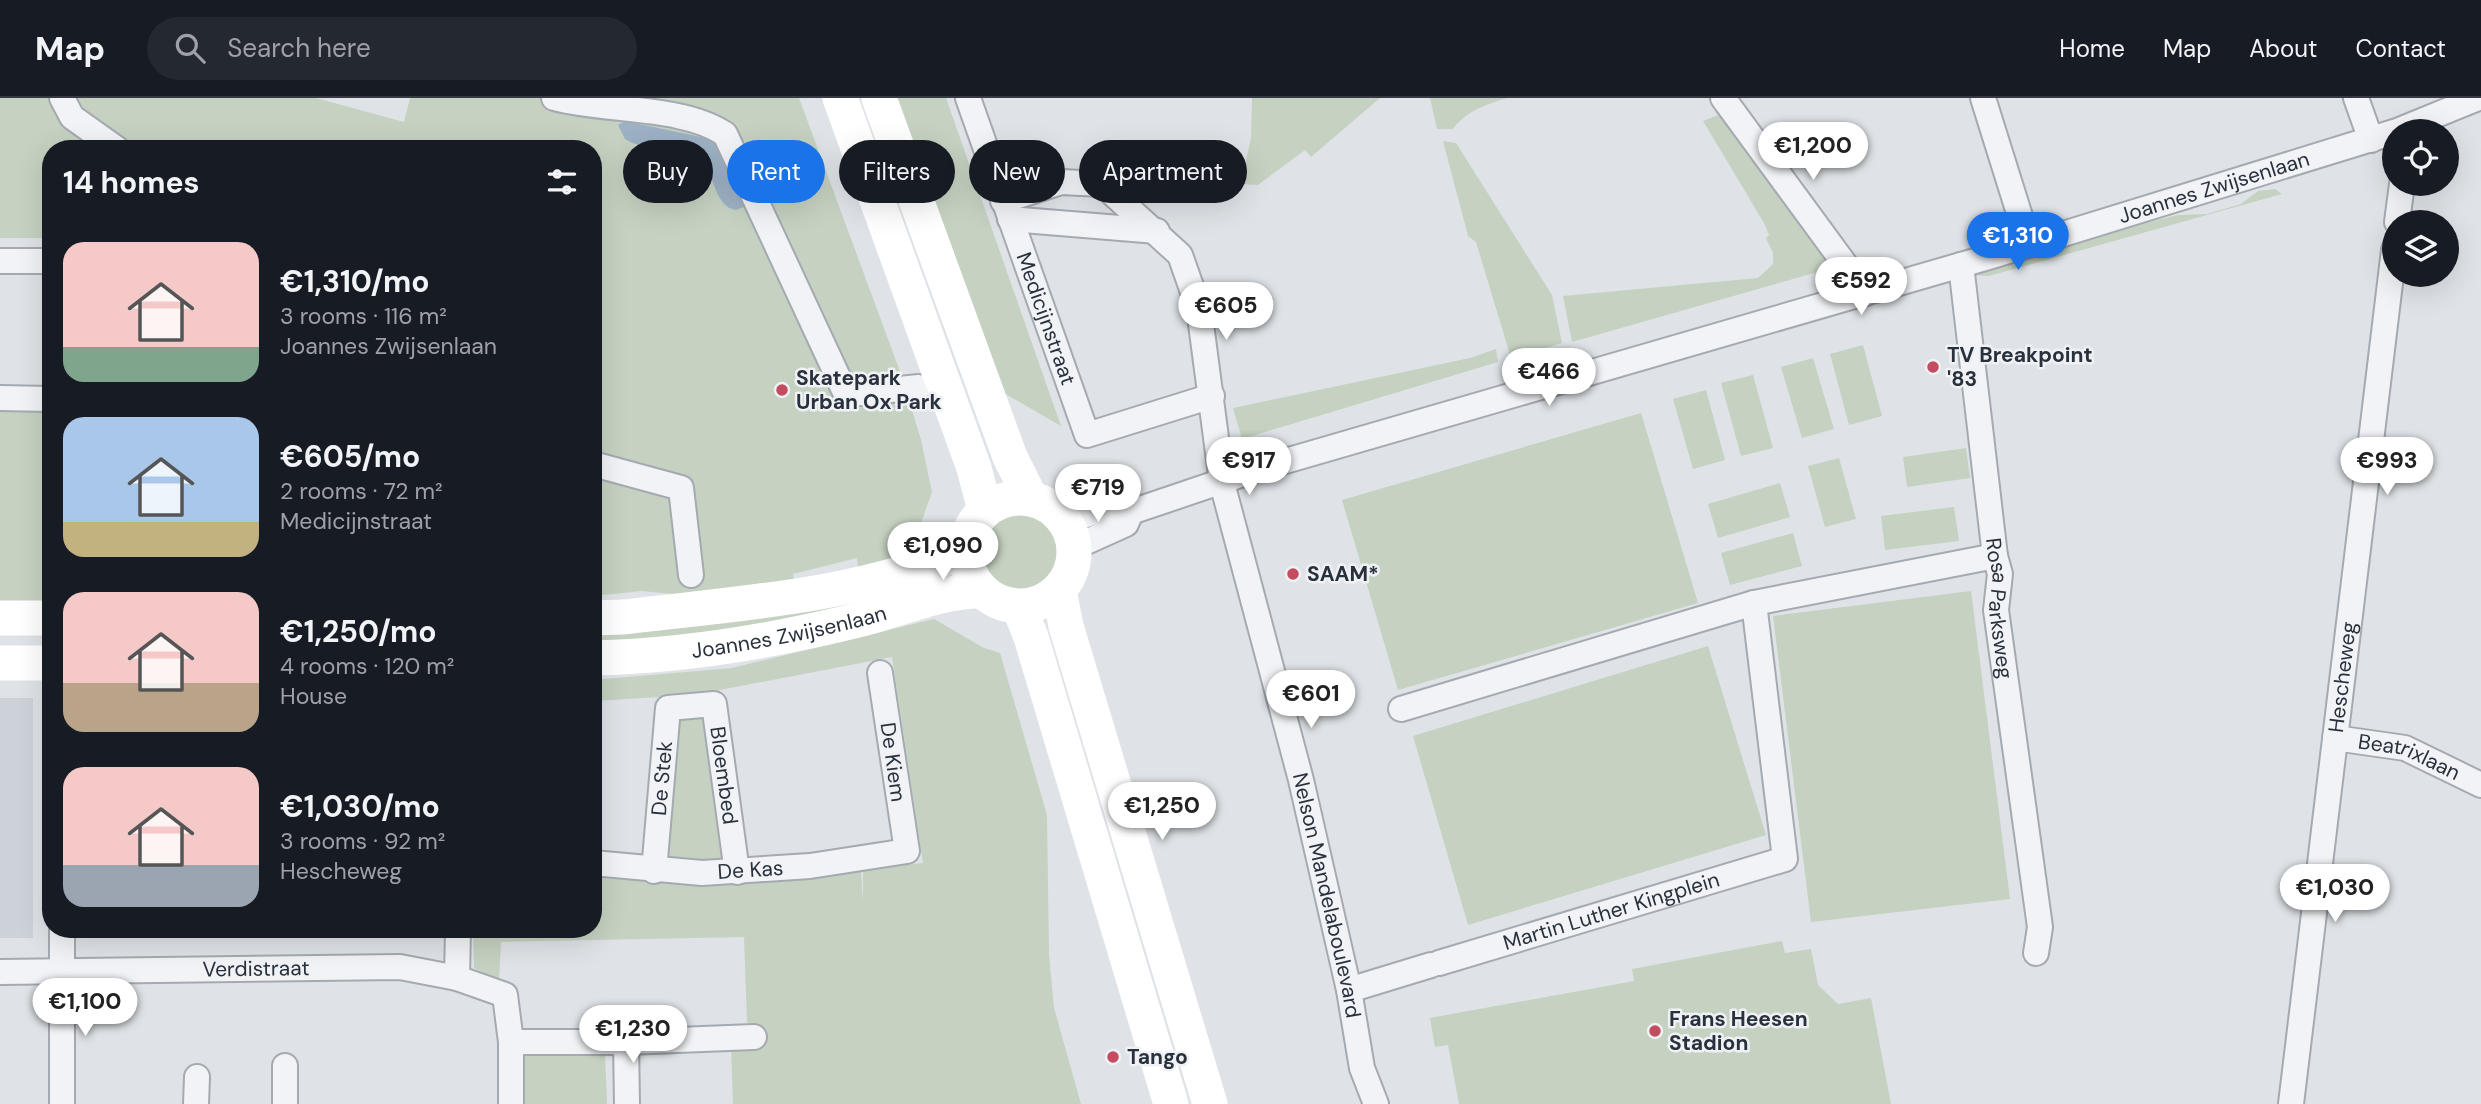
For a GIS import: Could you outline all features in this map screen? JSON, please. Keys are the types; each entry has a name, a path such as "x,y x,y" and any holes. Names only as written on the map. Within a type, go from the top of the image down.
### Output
{"main road":[{"path":"840,98 974,468 985,510"},
{"path":"879,98 1010,457 1031,499"},
{"path":"1031,499 1050,506 1070,534 1072,571 1059,591 1034,605 1019,607 999,603 982,591 969,572 966,550 971,528 985,510 1006,500 1031,499"},
{"name":"Joannes Zwijsenlaan","path":"602,618 827,592 934,564 966,550"},
{"name":"Joannes Zwijsenlaan","path":"602,658 658,656 748,643 862,619 945,596 982,591"},
{"path":"1059,591 1066,626 1210,1104"},
{"path":"1019,607 1031,637 1171,1104"},
{"path":"0,618 42,618"},
{"path":"0,663 42,663"}],"street":[{"path":"62,98 72,117 104,140"},
{"path":"554,98 667,115 716,128 725,134 844,390 860,393 919,387"},
{"path":"968,98 1007,210 1061,182 1102,184 1157,231 1180,255 1199,309 1222,484"},
{"path":"1723,98 1866,293"},
{"path":"1983,98 2029,245"},
{"path":"2357,98 2382,119"},
{"path":"2423,119 2478,98"},
{"name":"Joannes Zwijsenlaan","path":"1070,534 1118,506 1131,512 1222,484 1258,469 2029,245 2382,137"},
{"name":"Medicijnstraat","path":"1157,231 1007,210 1087,435 1212,396"},
{"path":"0,261 42,261"},
{"name":"Rosa Parksweg","path":"1961,265 1995,556 2000,574 1996,610 2040,927 2036,953"},
{"name":"Hescheweg","path":"2291,1104 2390,287"},
{"path":"0,398 42,399"},
{"path":"602,466 681,488 691,575"},
{"name":"Nelson Mandelaboulevard","path":"1222,484 1301,780 1349,990 1362,1068 1376,1104"},
{"path":"1401,709 1754,603 1995,556"},
{"name":"Martin Luther Kingplein","path":"1349,990 1785,859 1754,603"},
{"name":"De Kiem","path":"880,673 906,850"},
{"name":"Bloembed","path":"691,706 714,704 737,872"},
{"name":"De Stek","path":"654,871 668,708 691,706"},
{"name":"Beatrixlaan","path":"2335,738 2405,748 2481,785"},
{"name":"De Kas","path":"602,864 654,871 737,872 810,866 906,850"},
{"path":"62,938 62,1104"},
{"path":"457,978 458,938"},
{"name":"Verdistraat","path":"0,972 400,967 457,978 505,995 511,1042"},
{"path":"511,1104 511,1042 626,1042 754,1037"},
{"path":"626,1042 627,1104"},
{"path":"285,1066 285,1104"},
{"path":"196,1104 197,1077"}],"shaded area":[{"path":"0,698 33,698 33,938 0,938"}],"green space":[{"path":"0,98 316,98 404,122 410,98 799,98 815,140 727,140 727,203 825,203 825,168 902,377 921,440 932,492 909,557 858,567 857,558 793,574 794,581 704,597 642,591 602,595 602,140 42,140 42,238 0,238"},
{"path":"889,98 946,98 969,164 969,203 983,203 1061,426 997,389 928,203 955,203 955,140 905,140"},
{"path":"1252,98 1380,98 1311,157 1305,150 1258,185 1247,184 1247,156 1251,138"},
{"path":"1430,98 1507,98 1471,113 1453,129 1437,129"},
{"path":"1718,115 1732,124 1835,267 1572,342 1563,296 1758,278 1773,264 1773,253 1766,238 1769,235 1764,223 1703,121"},
{"path":"1443,141 1456,143 1552,295 1562,343 1511,358 1476,242 1468,236"},
{"path":"2275,189 2282,194 1989,276 1970,275 2138,225 2178,215 2207,214 2241,204 2258,191"},
{"path":"1863,345 1882,416 1849,425 1830,354"},
{"path":"1496,349 1498,362 1242,439 1233,408 1470,358"},
{"path":"1813,358 1834,429 1802,438 1781,367"},
{"path":"1753,375 1773,448 1741,456 1721,383"},
{"path":"1706,390 1725,460 1693,469 1673,399"},
{"path":"0,402 42,402 42,601 0,601"},
{"path":"1641,413 1698,603 1398,690 1342,500"},
{"path":"1966,448 1970,478 1907,487 1903,457"},
{"path":"1839,458 1856,519 1825,527 1808,466"},
{"path":"1780,483 1790,517 1718,538 1708,504"},
{"path":"1954,507 1959,541 1885,550 1881,516"},
{"path":"1021,513 1036,516 1049,525 1058,538 1061,553 1058,568 1049,581 1036,590 1021,593 1006,590 993,581 984,568 981,553 984,538 993,525 1006,516"},
{"path":"1793,533 1802,566 1730,585 1721,553"},
{"path":"1971,591 2010,899 1811,922 1773,616"},
{"path":"930,594 749,632 602,649 602,626"},
{"path":"934,619 984,648 1000,653 1047,815 1049,954 1054,1008 1081,1104 733,1104 731,1047 757,1028 747,1022 744,937 501,942 499,981 474,968 473,938 602,938 602,878 661,882 727,882 861,869 863,903 863,869 923,863 892,657 694,695 602,700 602,679 732,668"},
{"path":"1708,646 1766,835 1468,925 1413,736"},
{"path":"709,714 730,864 663,861 678,718"},
{"name":"Frans Heesen Stadion","path":"1782,941 1785,953 1811,949 1818,985 1838,1004 1871,998 1891,1104 1459,1104 1448,1045 1435,1047 1430,1018 1634,981 1632,969"},
{"path":"605,1053 607,1104 522,1104 521,1056"}],"water":[{"path":"625,121 711,140 627,140 618,125"},
{"path":"713,142 727,166 727,203 745,203 746,206 736,210 728,207 718,195 713,183"}],"place":[{"name":"TV Breakpoint '83","path":"1933,367"},
{"name":"Skatepark Urban Ox Park","path":"782,390"},
{"name":"SAAM*","path":"1293,574"},
{"name":"Frans Heesen Stadion","path":"1655,1031"},
{"name":"Tango","path":"1113,1057"}]}
